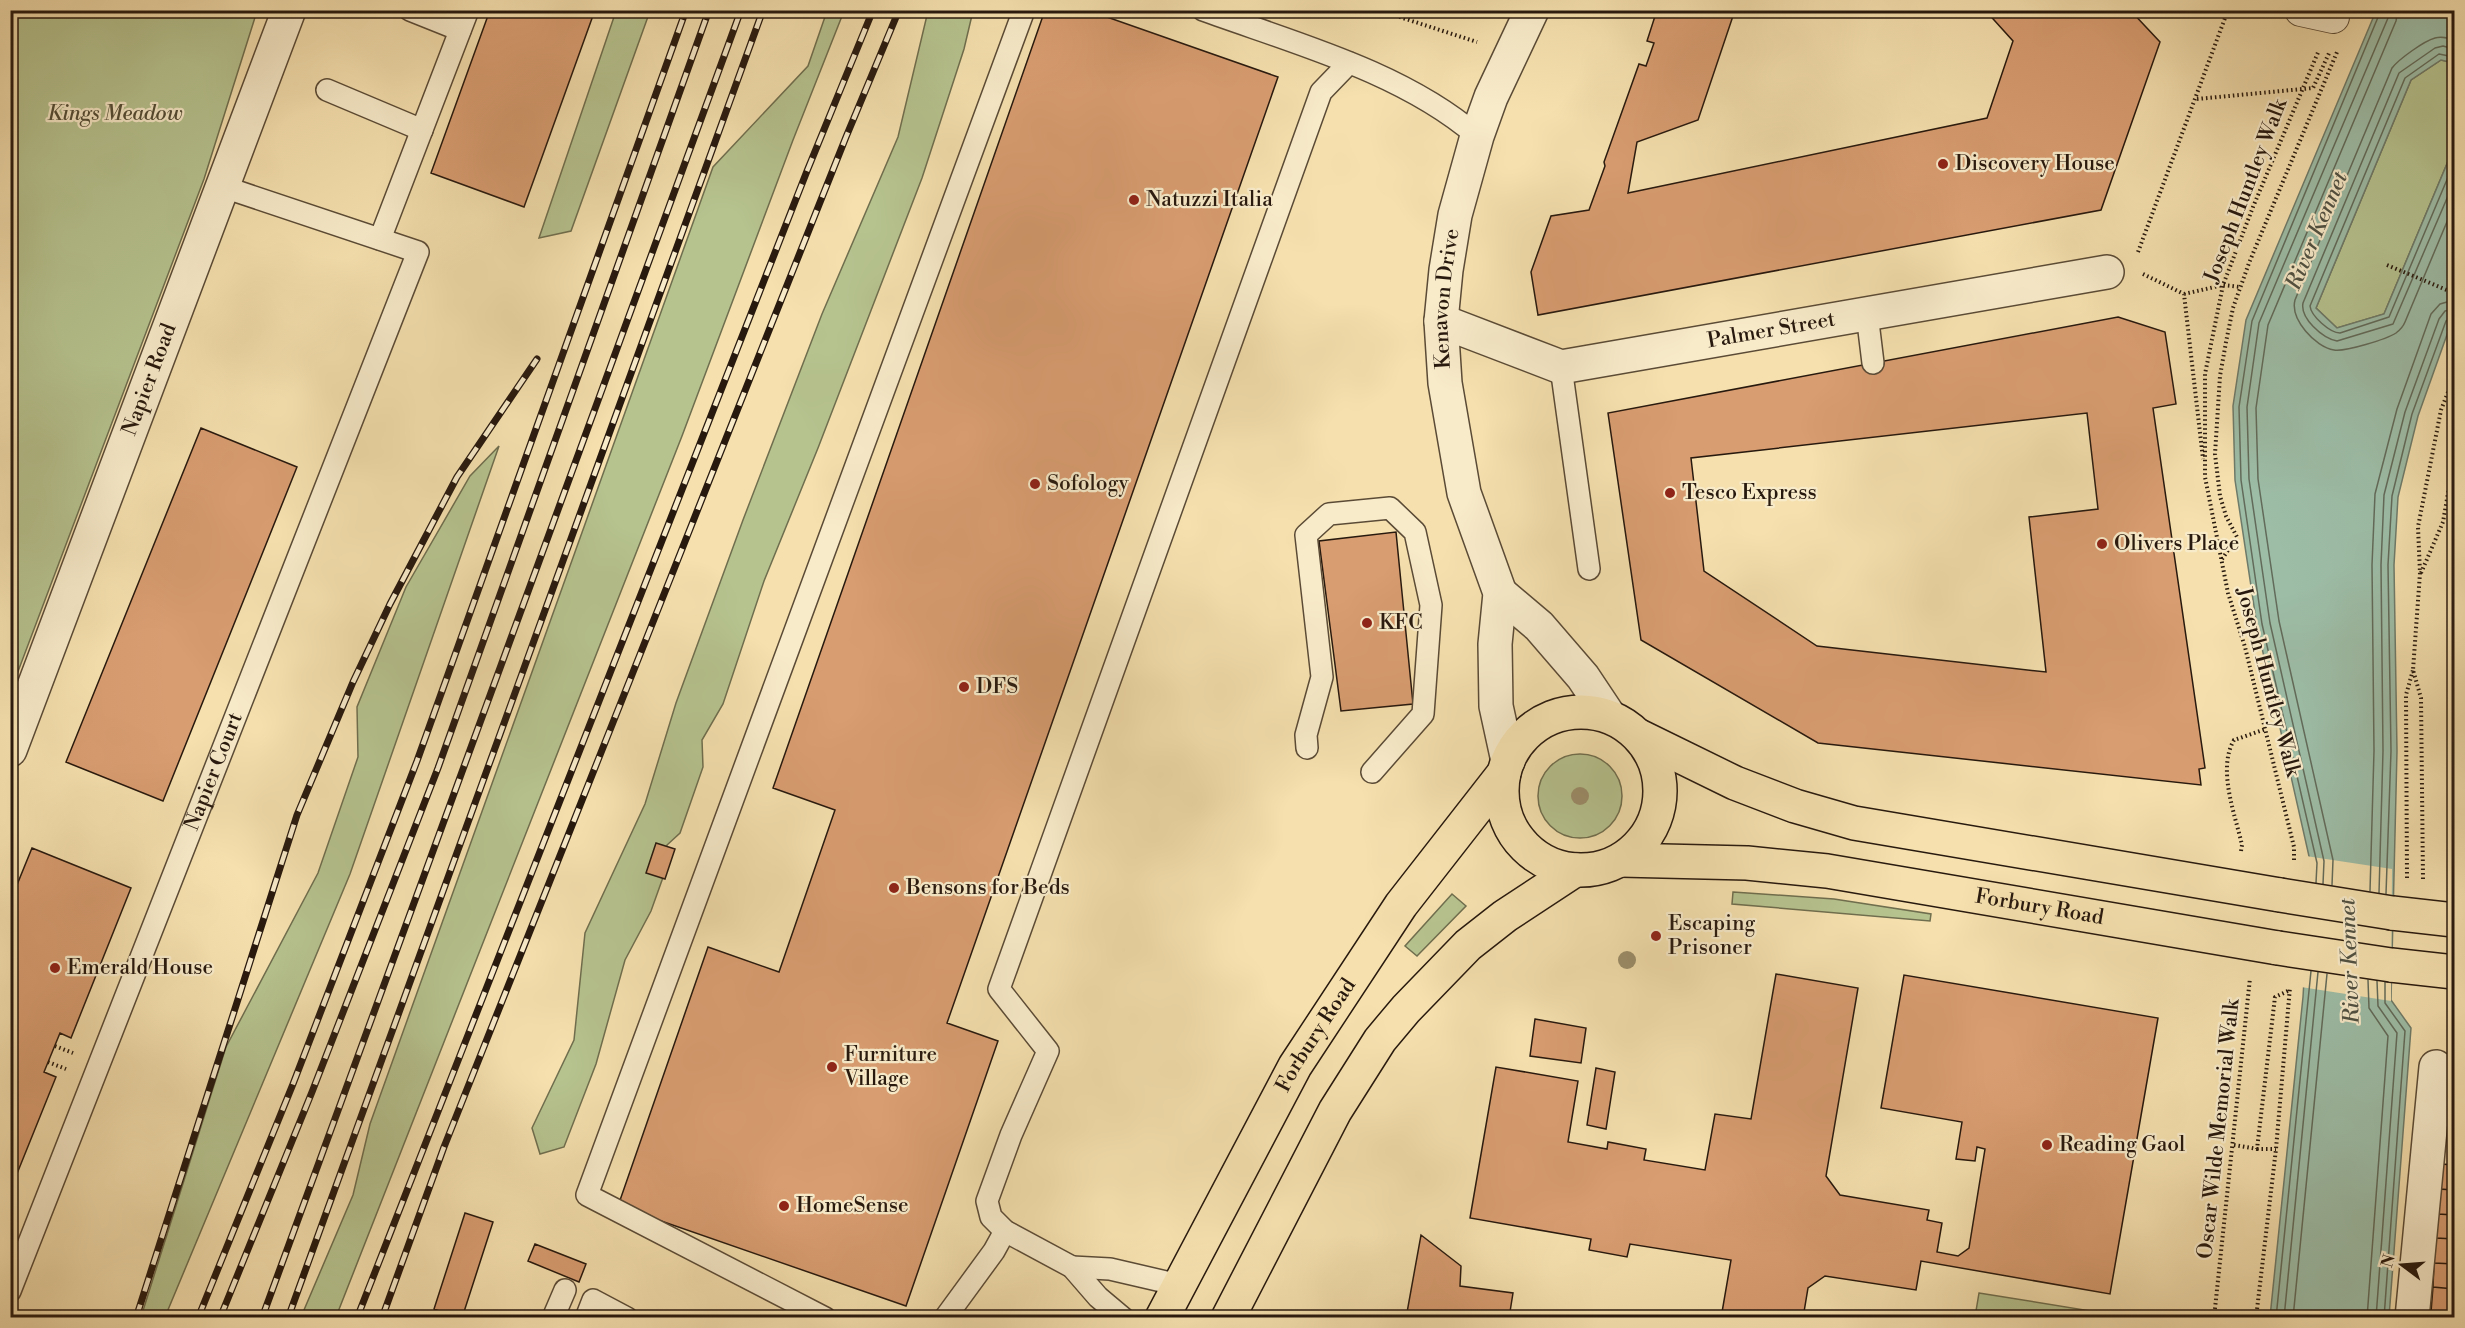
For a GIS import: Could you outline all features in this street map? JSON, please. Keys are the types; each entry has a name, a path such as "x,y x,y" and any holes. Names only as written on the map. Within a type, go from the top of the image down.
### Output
{"main road":[{"path":"1588,711 1609,716 1626,724 1639,736 1652,754 1659,775 1660,797 1650,831 1637,847 1621,860 1599,868 1575,870 1551,864 1531,852 1516,836 1506,816 1502,795 1506,767 1520,741 1536,726 1557,715 1588,711"},
{"path":"1639,736 1735,783 1795,806 1854,823 2280,895 2423,916"},
{"name":"Forbury Road","path":"1162,1317 1295,1066 1401,905 1506,767"},
{"name":"Forbury Road","path":"1621,860 1748,863 1827,871 2266,946 2454,972"},
{"path":"1228,1317 1335,1111 1380,1040 1413,1001 1468,945 1505,916 1575,870"}],"street":[{"name":"Napier Road","path":"10,750 224,188 289,10"},
{"name":"Kenavon Drive","path":"1506,767 1496,706 1495,644 1500,593 1464,493 1445,383 1441,321 1455,215 1477,136 1491,97 1532,10"},
{"path":"2301,10 2337,30"},
{"name":"Palmer Street","path":"1561,367 2120,270"},
{"path":"1441,321 1561,367"},
{"name":"Kenavon Drive","path":"1500,593 1539,626 1582,677 1609,716"},
{"path":"2412,1317 2442,1141 2436,1067"}],"lane":[{"path":"224,188 380,239 464,20 410,10"},
{"path":"825,1317 586,1195 1024,10"},
{"path":"1203,10 1350,63 1417,95 1462,123 1477,136"},
{"path":"1123,1317 1098,1297 1072,1267 1005,1231 991,1217 987,1201 1011,1135 1048,1051 999,989 1265,254 1321,92 1350,63"},
{"path":"327,90 422,130"},
{"name":"Napier Court","path":"10,1291 418,252 380,239"},
{"path":"1867,314 1874,363"},
{"path":"1561,367 1589,569"},
{"path":"1306,748 1306,735 1322,677 1306,535 1329,514 1390,508 1414,532 1431,605 1423,714 1372,772"},
{"path":"945,1317 994,1251 1005,1231"},
{"path":"1072,1267 1110,1269 1179,1285"},
{"path":"553,1317 565,1290"},
{"path":"586,1317 593,1300 627,1317"}],"path":[{"path":"1378,10 1512,53"},
{"path":"2228,10 2197,99 2120,270 2184,294 2223,285 2240,287"},
{"path":"2222,559 2237,537 2226,516 2220,496 2215,454 2220,376 2233,308 2337,30"},
{"name":"Joseph Huntley Walk","path":"2294,847 2245,647 2228,593 2205,477 2205,374 2223,285 2302,89 2337,30"},
{"path":"2197,99 2302,89"},
{"path":"2387,265 2454,293"},
{"path":"2184,294 2205,477"},
{"path":"2406,839 2406,694 2413,670 2420,573 2418,527 2441,410 2454,377"},
{"path":"2420,573 2443,522 2454,459"},
{"path":"2413,670 2421,698 2423,916"},
{"path":"2237,887 2242,845 2228,780 2228,750 2234,740 2266,729"},
{"name":"Oscar Wilde Memorial Walk","path":"2214,1317 2234,1145 2266,946"},
{"path":"2256,1317 2276,1149 2290,990 2275,997 2257,1149"},
{"path":"55,1046 76,1054"},
{"path":"48,1062 70,1070"},
{"path":"2234,1145 2257,1149 2276,1149"}],"green space":[{"name":"Kings Meadow","path":"11,10 257,11 204,179 11,690"},
{"path":"616,11 650,11 571,231 539,238"},
{"path":"827,11 844,11 682,436 336,1317 301,1317 353,1195 370,1124 713,167 808,66"},
{"path":"928,11 973,11 964,49 922,178 764,581 723,704 702,740 703,767 680,833 667,845 666,869 651,911 625,960 596,1064 564,1147 540,1154 532,1128 574,1040 585,933 645,804 676,703 743,520 822,314 898,137"},
{"path":"2441,60 2454,63 2454,147 2384,314 2337,328 2316,308 2411,80"},
{"path":"499,446 350,874 165,1317 141,1317 226,1047 318,873 358,757 357,707 406,587 470,476"},
{"path":"1580,754 1596,757 1610,766 1619,780 1622,796 1619,812 1610,826 1596,835 1580,838 1564,835 1550,826 1541,812 1538,796 1541,780 1550,766 1564,757"},
{"path":"1733,892 1834,899 1931,914 1930,921 1732,904"},
{"path":"1452,894 1466,906 1417,956 1405,946"},
{"path":"1979,1293 2091,1311 2090,1317 1975,1317"}],"water":[{"name":"River Kennet","path":"2376,11 2454,11 2454,63 2441,60 2411,80 2316,308 2337,328 2384,314 2454,147 2454,315 2418,416 2398,497 2394,565 2397,751 2391,1000 2411,1028 2389,1317 2270,1317 2303,997 2311,865 2257,626 2235,480 2233,406 2246,320"}],"pier":[{"path":"2306,856 2392,869 2391,1001 2301,987 2308,865"}],"building":[{"path":"490,10 595,10 524,207 431,173"},
{"path":"1045,10 1087,10 1278,77 947,1023 998,1041 906,1306 618,1206 708,947 779,972 835,810 773,788"},
{"name":"Discovery House","path":"1657,10 1735,10 1698,120 1637,142 1628,193 1987,118 2013,41 1985,10 2130,10 2160,42 2101,210 1538,315 1531,272 1551,216 1589,210 1639,64 1646,66 1654,43 1647,41"},
{"name":"Olivers Place","path":"2118,317 2165,332 2176,404 2153,408 2205,768 2199,769 2201,785 1818,743 1641,640 1608,413","holes":["2087,413 2098,509 2029,517 2046,672 1817,646 1704,571 1691,458"]},
{"path":"201,428 297,467 163,801 66,762"},
{"name":"KFC","path":"1396,532 1413,704 1341,711 1319,541"},
{"path":"656,843 675,849 665,879 646,873"},
{"name":"Emerald House","path":"32,848 131,888 71,1038 60,1033 44,1072 56,1077 10,1191 10,902"},
{"name":"Reading Gaol","path":"1776,974 1858,988 1826,1176 1840,1195 1929,1210 1927,1220 1942,1223 1937,1252 1958,1256 1969,1248 1985,1149 1977,1147 1975,1161 1956,1159 1962,1122 1881,1108 1904,975 2158,1018 2110,1294 1921,1261 1916,1290 1825,1276 1808,1288 1803,1318 1721,1318 1731,1260 1630,1244 1627,1257 1589,1250 1591,1239 1470,1218 1496,1067 1578,1081 1568,1142 1607,1149 1608,1142 1646,1149 1644,1160 1705,1170 1715,1114 1751,1119"},
{"path":"1535,1019 1586,1028 1581,1063 1530,1056"},
{"path":"1596,1068 1615,1072 1606,1129 1587,1125"},
{"path":"2441,1164 2454,1165 2454,1190 2439,1189"},
{"path":"2439,1189 2454,1190 2454,1215 2438,1214"},
{"path":"465,1213 493,1222 462,1318 458,1318 434,1309"},
{"path":"2438,1214 2454,1215 2454,1239 2436,1238"},
{"path":"1421,1235 1461,1266 1460,1286 1513,1293 1509,1318 1406,1318"},
{"path":"2436,1238 2454,1239 2454,1264 2434,1263"},
{"path":"535,1244 586,1264 579,1282 528,1261"},
{"path":"2434,1263 2454,1264 2454,1289 2433,1287"},
{"path":"2433,1287 2454,1289 2454,1313 2431,1312"},
{"path":"2431,1312 2454,1313 2454,1318 2431,1318"}],"railway":[{"path":"198,1318 293,1084 417,761 686,10"},
{"path":"220,1318 312,1092 438,768 709,10"},
{"path":"262,1318 741,10"},
{"path":"288,1318 763,10"},
{"path":"357,1318 807,171 873,10"},
{"path":"382,1318 444,1147 846,137 899,10"},
{"path":"136,1318 297,815 353,682 390,604 457,477 537,359"}],"place":[{"name":"Discovery House","path":"1943,164"},
{"name":"Natuzzi Italia","path":"1134,200"},
{"name":"Sofology","path":"1035,484"},
{"name":"Tesco Express","path":"1670,493"},
{"name":"Olivers Place","path":"2102,544"},
{"name":"KFC","path":"1367,623"},
{"name":"DFS","path":"964,687"},
{"name":"Bensons for Beds","path":"894,888"},
{"name":"Escaping Prisoner","path":"1656,936"},
{"name":"Emerald House","path":"55,968"},
{"name":"Furniture Village","path":"832,1067"},
{"name":"Reading Gaol","path":"2047,1145"},
{"name":"HomeSense","path":"784,1206"}]}
